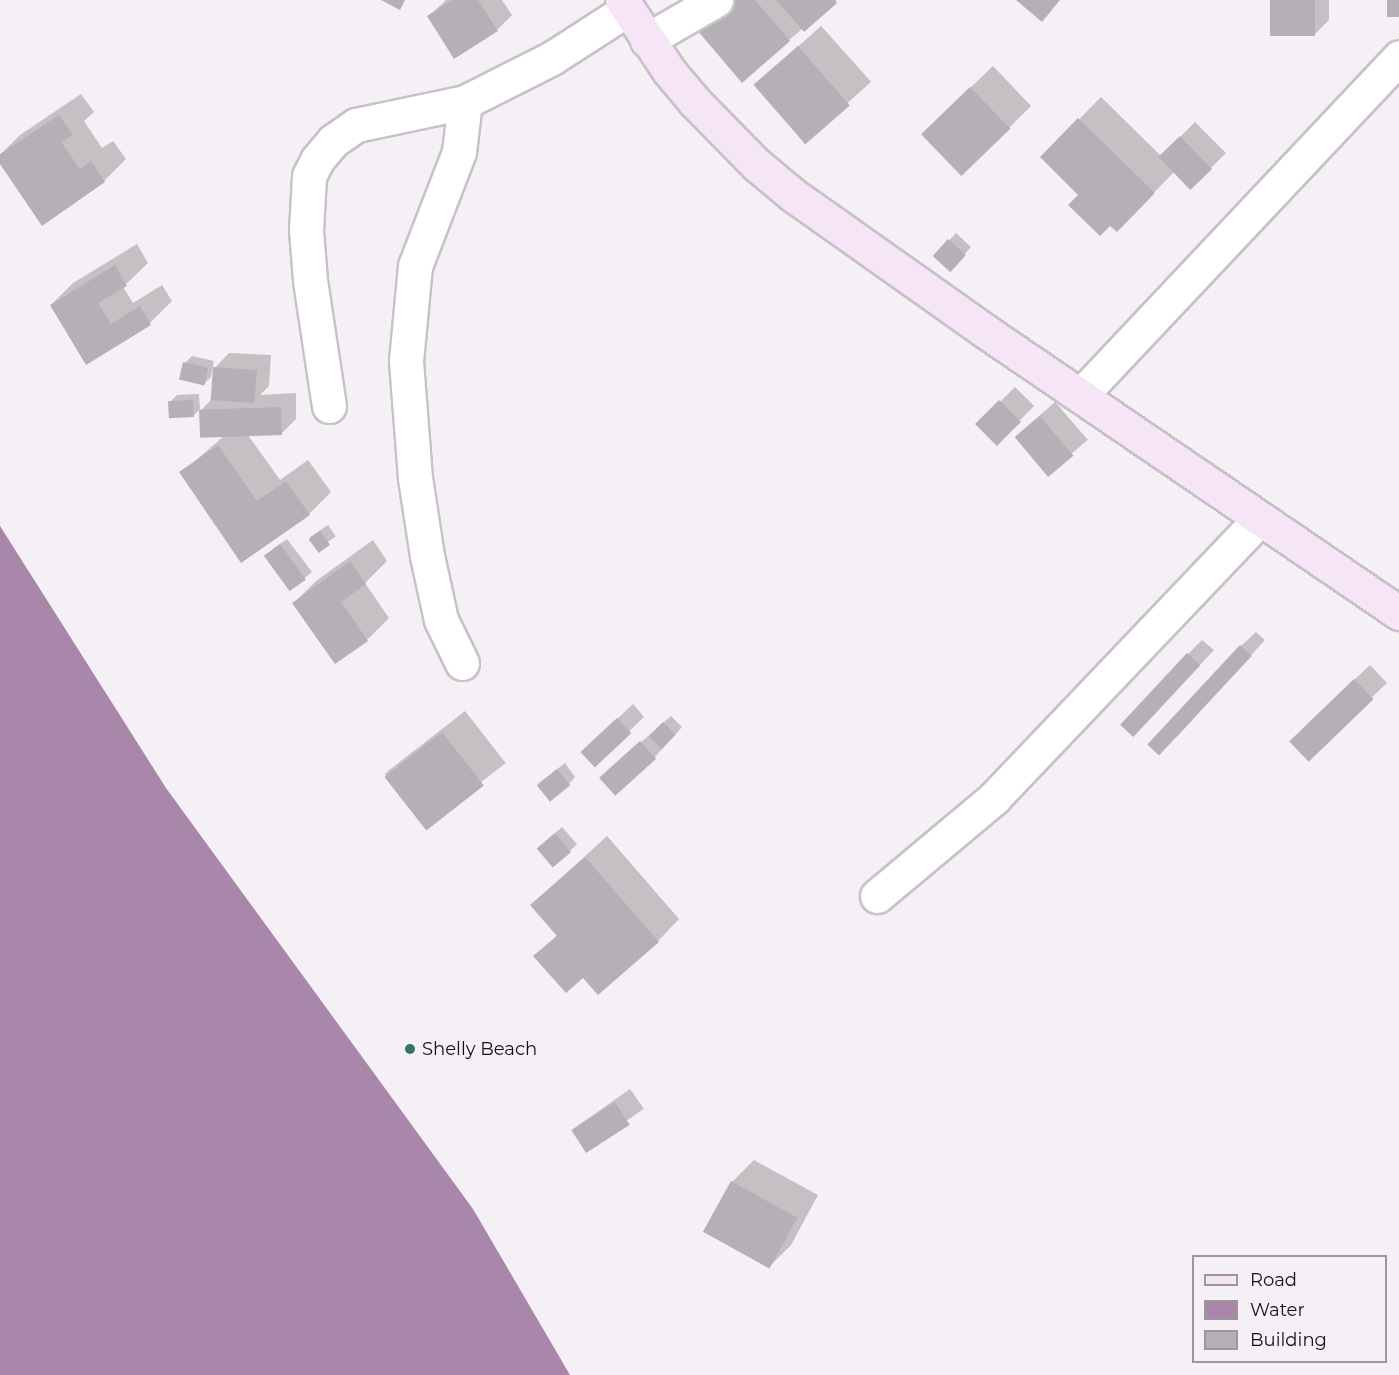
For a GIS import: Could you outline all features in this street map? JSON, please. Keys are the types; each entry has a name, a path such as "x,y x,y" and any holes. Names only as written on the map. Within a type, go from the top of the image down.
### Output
{"street":[{"path":"647,40 716,0"},
{"path":"329,406 310,280 306,200 309,176 333,141 356,125 465,102 552,58 625,4 647,40 694,101 758,165 793,195 1399,613"},
{"path":"1081,395 1393,50"},
{"path":"462,663 441,620 427,556 415,478 406,361 415,266 459,152 465,102"},
{"path":"876,896 912,870 994,798 1260,519"}],"water":[{"path":"0,526 166,788 473,1209 570,1375 0,1375"}],"building":[{"path":"381,0 405,0 400,10"},
{"path":"452,0 478,0 498,31 454,59 427,16"},
{"path":"732,0 755,0 790,41 742,83 697,30"},
{"path":"776,0 834,0 837,3 804,32"},
{"path":"1016,0 1060,0 1042,22"},
{"path":"1270,0 1315,0 1315,36 1270,36"},
{"path":"1387,0 1399,0 1399,17 1387,17"},
{"path":"798,46 850,106 805,144 753,85"},
{"path":"970,87 1010,129 961,176 921,134"},
{"path":"59,115 73,135 61,142 80,169 91,161 105,182 42,226 0,164 0,154"},
{"path":"1078,118 1155,193 1117,232 1110,226 1100,236 1068,205 1078,195 1040,157"},
{"path":"1180,136 1212,169 1190,190 1158,157"},
{"path":"948,239 966,255 950,272 933,256"},
{"path":"115,265 127,286 98,303 111,324 140,306 151,325 86,365 50,305"},
{"path":"183,362 208,368 204,385 179,380"},
{"path":"213,367 257,370 255,403 211,400"},
{"path":"193,400 194,417 169,418 168,401"},
{"path":"999,400 1021,422 997,446 975,424"},
{"path":"281,407 282,435 200,438 199,410"},
{"path":"1040,416 1073,456 1048,477 1015,437"},
{"path":"218,445 257,501 286,481 310,515 241,563 179,472"},
{"path":"320,531 330,545 319,553 309,539"},
{"path":"280,544 306,580 290,591 264,556"},
{"path":"350,561 366,584 341,602 368,641 335,664 292,603"},
{"path":"1240,645 1252,656 1159,755 1147,744"},
{"path":"1187,653 1200,665 1133,737 1120,725"},
{"path":"1354,679 1373,699 1309,762 1289,742"},
{"path":"617,718 631,733 595,767 580,752"},
{"path":"663,722 676,735 662,749 649,736"},
{"path":"442,732 484,786 426,831 384,777"},
{"path":"640,741 656,759 615,796 599,778"},
{"path":"557,769 570,785 550,802 537,785"},
{"path":"555,833 571,852 553,868 537,848"},
{"path":"585,857 659,942 598,995 583,978 566,993 533,956 557,936 530,905"},
{"path":"615,1102 630,1125 586,1153 571,1130"},
{"path":"731,1181 797,1218 769,1269 703,1232"}],"place":[{"name":"Shelly Beach","path":"410,1049"}]}
